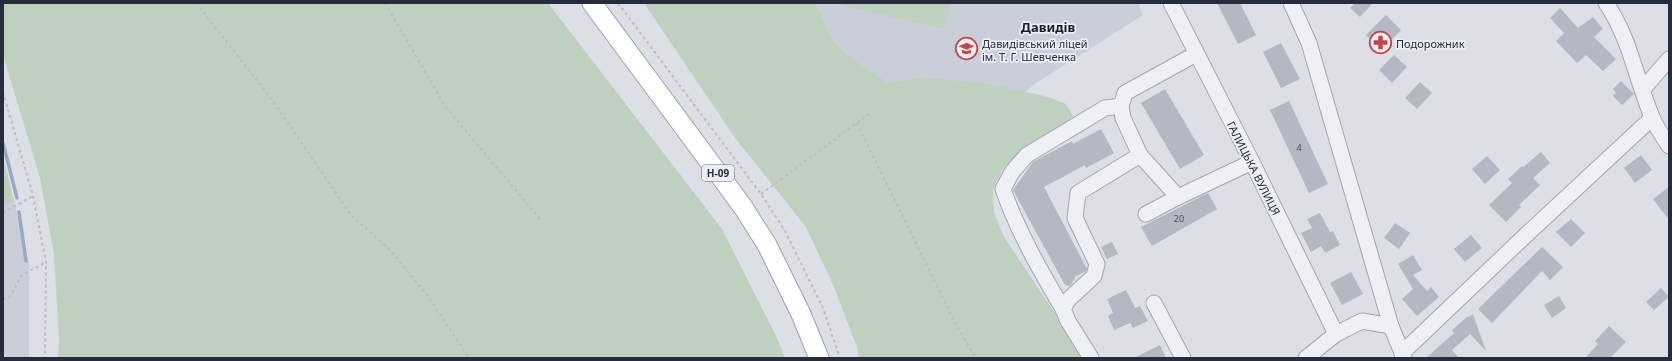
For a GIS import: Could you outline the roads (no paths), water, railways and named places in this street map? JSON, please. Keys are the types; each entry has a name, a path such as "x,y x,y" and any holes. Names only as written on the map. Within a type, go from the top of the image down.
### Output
{"main road":[{"name":"Н-09","path":"592,3 743,207 767,245 788,286 802,314 819,358"}],"street":[{"name":"ГАЛИЦЬКА ВУЛИЦЯ","path":"1171,3 1252,162 1336,334"},
{"path":"1291,3 1309,43 1391,326 1403,355 1526,235 1652,118"},
{"path":"1606,3 1614,15 1627,43 1652,118 1669,146"},
{"path":"1178,197 1140,155 1123,118 1121,106 1125,93 1196,54"},
{"path":"1643,89 1669,59"},
{"path":"1091,358 1031,254 1010,209 1003,190 1012,172 1027,155 1105,108 1121,106"},
{"path":"1063,309 1068,300 1094,276 1097,264 1075,218 1078,193 1140,155"},
{"path":"1146,214 1252,162"},
{"path":"1154,303 1183,358"},
{"path":"1306,358 1336,334 1362,321 1391,326"}],"waterway":[{"path":"3,143 17,198"},
{"path":"19,212 26,261"}],"place":[{"name":"Подорожник","path":"1381,43"},
{"name":"Давидівський ліцей ім. Т. Г. Шевченка","path":"966,49"}],"district":[{"name":"Давидів","path":"1048,27"}]}
